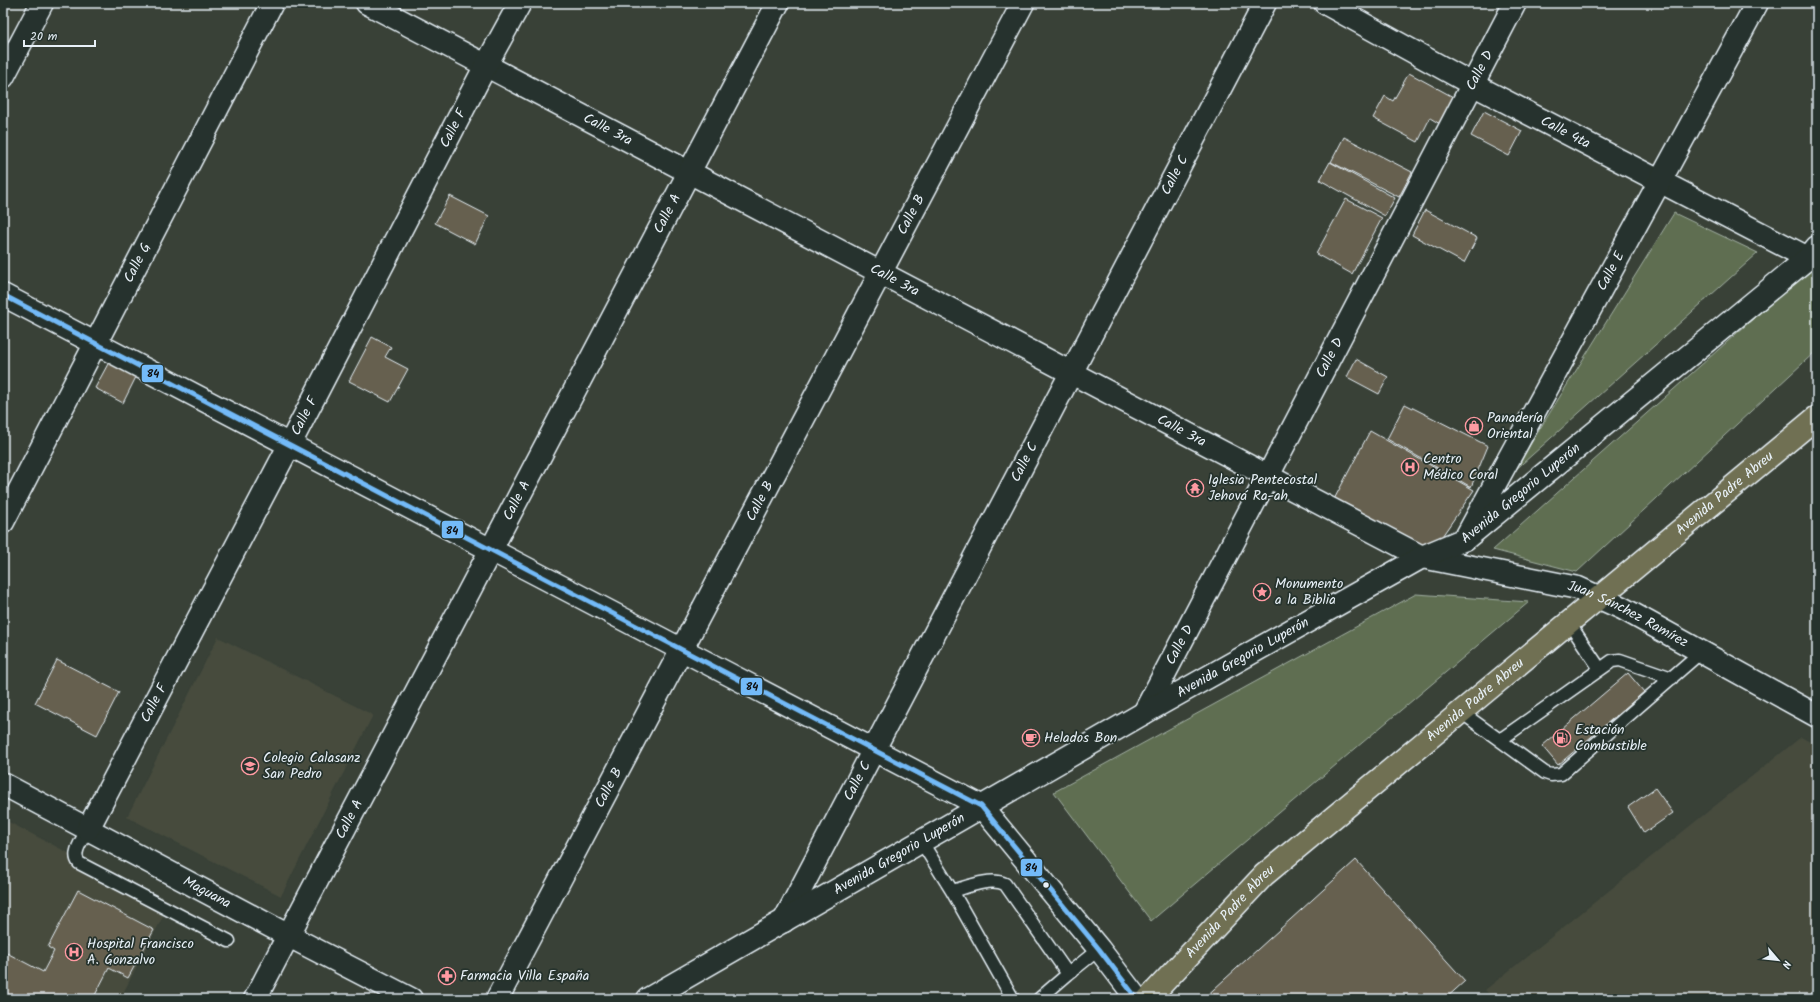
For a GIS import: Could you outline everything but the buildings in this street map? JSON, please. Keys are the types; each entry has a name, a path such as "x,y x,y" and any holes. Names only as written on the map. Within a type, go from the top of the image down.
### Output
{"main road":[{"name":"Avenida Padre Abreu","path":"1148,999 1264,875 1817,417"}],"street":[{"path":"3,77 42,3"},
{"name":"Calle G","path":"3,522 272,3"},
{"name":"Calle 3ra","path":"367,3 1422,558"},
{"name":"Calle F","path":"88,829 290,444 486,65 520,3"},
{"name":"Calle A","path":"256,999 778,3"},
{"name":"Calle B","path":"497,999 1023,3"},
{"name":"Calle C","path":"784,921 1265,3"},
{"name":"Calle 4ta","path":"1325,3 1472,84 1659,182 1812,253"},
{"name":"Calle D","path":"1144,713 1514,3"},
{"name":"Calle E","path":"1465,539 1757,3"},
{"name":"Avenida Gregorio Luperón","path":"648,999 1144,713 1422,558 1465,539 1812,253"},
{"path":"3,295 981,806 1099,949 1137,999"},
{"name":"Juan Sánchez Ramírez","path":"1422,558 1578,588 1622,608 1817,716"},
{"name":"Maguana","path":"3,784 411,999"}],"lane":[{"path":"1569,623 1600,669"},
{"path":"1461,712 1544,773 1551,775 1561,774 1701,652"},
{"path":"1500,740 1612,661 1620,660 1672,678"},
{"path":"88,829 76,851 76,859 79,863 229,941"},
{"path":"921,841 952,891 1013,999"},
{"path":"952,891 991,882 999,881 1005,884 1068,974"},
{"path":"1039,999 1099,949"}],"shaded area":[{"name":"Colegio Calasanz San Pedro","path":"218,637 373,715 281,896 127,817"},
{"path":"1801,737 1817,746 1817,999 1494,999 1485,990"},
{"name":"Hospital Francisco A. Gonzalvo","path":"3,819 169,905 120,999 3,999"}],"green space":[{"path":"1674,213 1758,253 1513,472"},
{"path":"1817,262 1817,350 1577,572 1493,550"},
{"path":"1416,594 1529,602 1151,921 1054,792"}],"transit line":[{"name":"84","path":"3,295 981,806 1099,949 1137,999"}],"place":[{"name":"Panadería Oriental","path":"1474,426"},
{"name":"Centro Médico Coral","path":"1410,467"},
{"name":"Iglesia Pentecostal Jehová Ra-ah","path":"1195,488"},
{"name":"Monumento a la Biblia","path":"1262,592"},
{"name":"Helados Bon","path":"1031,738"},
{"name":"Estación Combustible","path":"1562,738"},
{"name":"Colegio Calasanz San Pedro","path":"250,766"},
{"name":"Hospital Francisco A. Gonzalvo","path":"74,952"},
{"name":"Farmacia Villa España","path":"447,976"}]}
